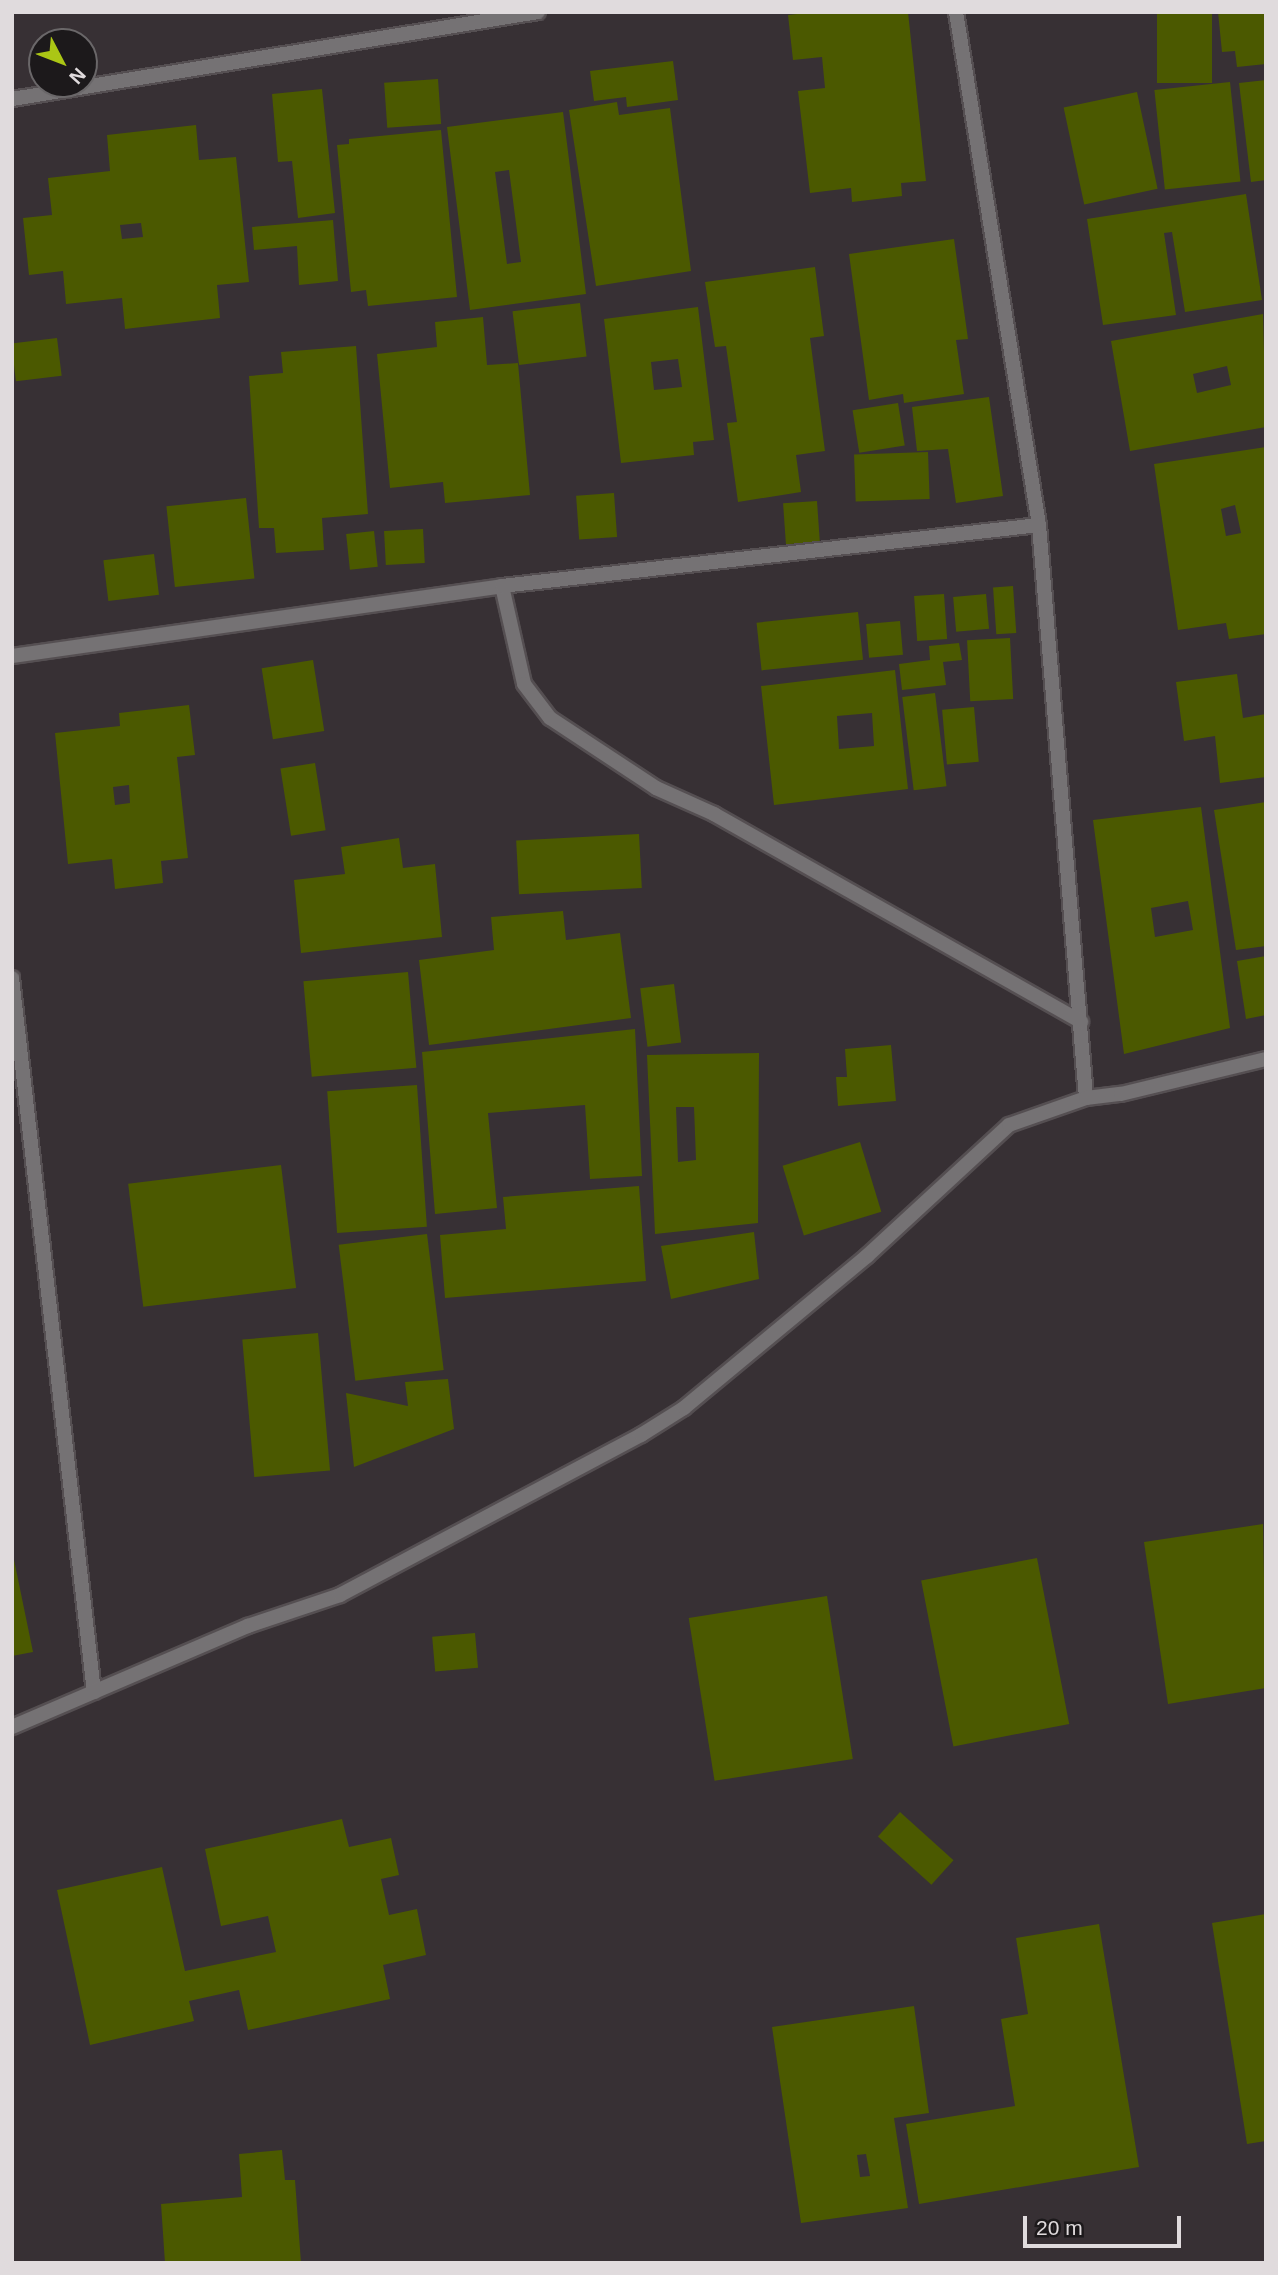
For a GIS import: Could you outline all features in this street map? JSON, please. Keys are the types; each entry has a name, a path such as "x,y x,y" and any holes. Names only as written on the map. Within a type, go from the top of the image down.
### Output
{"street":[{"path":"12,99 538,12"},
{"path":"956,12 1039,525 1082,1021 1086,1098"},
{"path":"12,656 502,586 1039,525"},
{"path":"502,586 524,684 550,718 656,788 714,814 1082,1021"},
{"path":"12,978 94,1692"},
{"path":"12,1727 248,1626 340,1595 641,1435 684,1408 867,1256 1009,1125 1086,1098 1133,1092 1266,1059"}],"building":[{"path":"815,12 908,12 926,181 901,183 902,196 852,202 851,188 810,193 798,91 825,88 822,57 793,60 788,15"},
{"path":"1157,12 1212,12 1212,83 1157,83"},
{"path":"1218,12 1266,12 1266,64 1237,67 1235,51 1222,52"},
{"path":"673,61 678,100 627,107 626,97 594,101 590,71"},
{"path":"438,79 441,124 387,128 384,83"},
{"path":"1266,80 1266,180 1251,182 1239,83"},
{"path":"1230,82 1240,181 1165,189 1154,90"},
{"path":"322,89 335,213 298,218 292,161 278,162 272,94"},
{"path":"1137,92 1158,189 1084,204 1064,108"},
{"path":"617,102 619,115 670,108 691,271 596,286 569,110"},
{"path":"563,112 586,294 470,310 447,127","holes":["509,170 521,262 507,264 495,172"]},
{"path":"196,125 199,160 236,157 249,282 217,285 220,318 125,329 122,298 66,304 63,271 29,275 23,218 52,215 48,178 110,171 107,135","holes":["141,223 143,237 122,239 120,225"]},
{"path":"441,130 457,297 368,306 366,290 351,292 337,145 349,144 349,139"},
{"path":"1246,194 1262,300 1185,312 1172,232 1164,233 1176,315 1103,325 1087,219"},
{"path":"333,220 338,281 299,285 297,246 254,250 252,227"},
{"path":"954,239 968,339 956,340 964,394 904,403 903,394 869,400 849,254"},
{"path":"815,267 824,336 810,338 825,451 796,455 801,492 738,502 727,423 737,422 726,346 715,347 705,282"},
{"path":"580,303 587,357 519,365 513,311"},
{"path":"698,307 714,440 693,442 694,455 621,463 604,319","holes":["678,359 682,387 654,390 651,362"]},
{"path":"1263,314 1266,427 1130,451 1111,341","holes":["1227,366 1231,385 1197,393 1193,374"]},
{"path":"483,317 487,365 518,363 530,495 445,503 443,482 390,488 377,354 437,347 435,322"},
{"path":"57,338 62,376 16,381 12,344"},
{"path":"356,346 368,514 322,518 324,550 276,553 274,528 259,528 249,376 283,373 281,352"},
{"path":"989,397 1003,496 956,503 948,449 917,451 912,407"},
{"path":"898,403 905,445 859,453 853,410"},
{"path":"1266,447 1266,634 1229,639 1226,623 1178,630 1154,464","holes":["1235,505 1241,533 1226,536 1221,509"]},
{"path":"928,452 930,499 856,502 854,455"},
{"path":"614,493 617,537 579,540 576,496"},
{"path":"246,498 254,579 175,587 166,506"},
{"path":"817,501 820,542 786,544 783,503"},
{"path":"423,529 425,563 386,565 384,531"},
{"path":"374,531 378,567 350,570 346,534"},
{"path":"154,554 159,595 108,601 103,560"},
{"path":"1013,586 1016,633 996,634 993,587"},
{"path":"944,594 947,639 917,641 914,596"},
{"path":"986,594 989,629 956,632 953,597"},
{"path":"858,612 863,660 762,670 757,623"},
{"path":"900,621 903,655 869,658 866,624"},
{"path":"1010,638 1013,699 970,701 967,640"},
{"path":"959,643 962,660 943,662 946,685 902,690 899,664 930,660 929,646"},
{"path":"313,660 324,731 273,739 262,668"},
{"path":"895,670 908,789 774,805 761,686","holes":["872,713 874,746 839,749 837,716"]},
{"path":"1237,674 1243,718 1266,714 1266,777 1220,783 1215,736 1184,741 1176,682"},
{"path":"935,693 946,786 914,790 902,697"},
{"path":"189,705 195,755 177,757 188,858 161,861 163,883 115,889 112,859 68,864 55,733 120,726 119,713","holes":["129,785 130,803 115,805 113,787"]},
{"path":"974,707 979,762 947,765 942,710"},
{"path":"315,763 326,830 291,836 280,768"},
{"path":"1266,802 1266,946 1236,950 1214,810"},
{"path":"1201,807 1230,1028 1124,1054 1093,820","holes":["1188,901 1193,930 1155,937 1151,908"]},
{"path":"639,834 642,888 519,894 516,840"},
{"path":"399,838 403,868 435,864 442,937 301,953 294,880 345,874 341,847"},
{"path":"563,911 566,940 620,933 631,1018 429,1045 419,960 494,950 491,917"},
{"path":"1266,956 1266,1015 1246,1019 1237,961"},
{"path":"408,972 416,1068 312,1077 303,981"},
{"path":"674,984 681,1043 647,1047 640,988"},
{"path":"635,1029 642,1176 590,1179 585,1105 488,1113 497,1208 435,1214 422,1052"},
{"path":"891,1045 896,1101 838,1106 836,1077 847,1077 845,1049"},
{"path":"759,1053 758,1223 655,1234 647,1055","holes":["676,1107 694,1107 696,1160 678,1162"]},
{"path":"417,1085 427,1227 337,1233 327,1091"},
{"path":"860,1142 881,1212 804,1235 783,1166"},
{"path":"281,1165 296,1288 143,1307 128,1184"},
{"path":"639,1186 646,1281 445,1298 440,1235 506,1229 503,1197"},
{"path":"754,1232 759,1279 671,1299 661,1246"},
{"path":"427,1234 444,1370 355,1381 339,1245"},
{"path":"318,1333 330,1470 254,1477 242,1340"},
{"path":"448,1379 454,1429 354,1467 346,1393 408,1406 405,1382"},
{"path":"1263,1524 1266,1688 1168,1704 1144,1542"},
{"path":"12,1550 33,1652 12,1656"},
{"path":"1037,1558 1069,1724 953,1746 921,1581"},
{"path":"827,1596 853,1759 715,1781 689,1618"},
{"path":"475,1633 478,1668 435,1672 432,1637"},
{"path":"900,1812 954,1860 931,1885 878,1837"},
{"path":"342,1819 349,1847 391,1838 399,1875 381,1879 389,1915 417,1909 426,1955 383,1965 390,1999 248,2030 239,1990 189,2001 194,2021 90,2045 57,1890 162,1867 185,1971 276,1952 268,1916 221,1926 205,1849"},
{"path":"1266,1914 1266,2141 1247,2144 1212,1923"},
{"path":"1099,1924 1139,2167 919,2204 906,2124 1015,2106 1001,2019 1028,2014 1016,1938"},
{"path":"914,2006 929,2113 894,2118 908,2208 801,2223 772,2027","holes":["866,2154 870,2176 860,2177 857,2155"]},
{"path":"282,2150 285,2180 295,2180 301,2263 165,2263 161,2204 242,2197 239,2154"}]}
